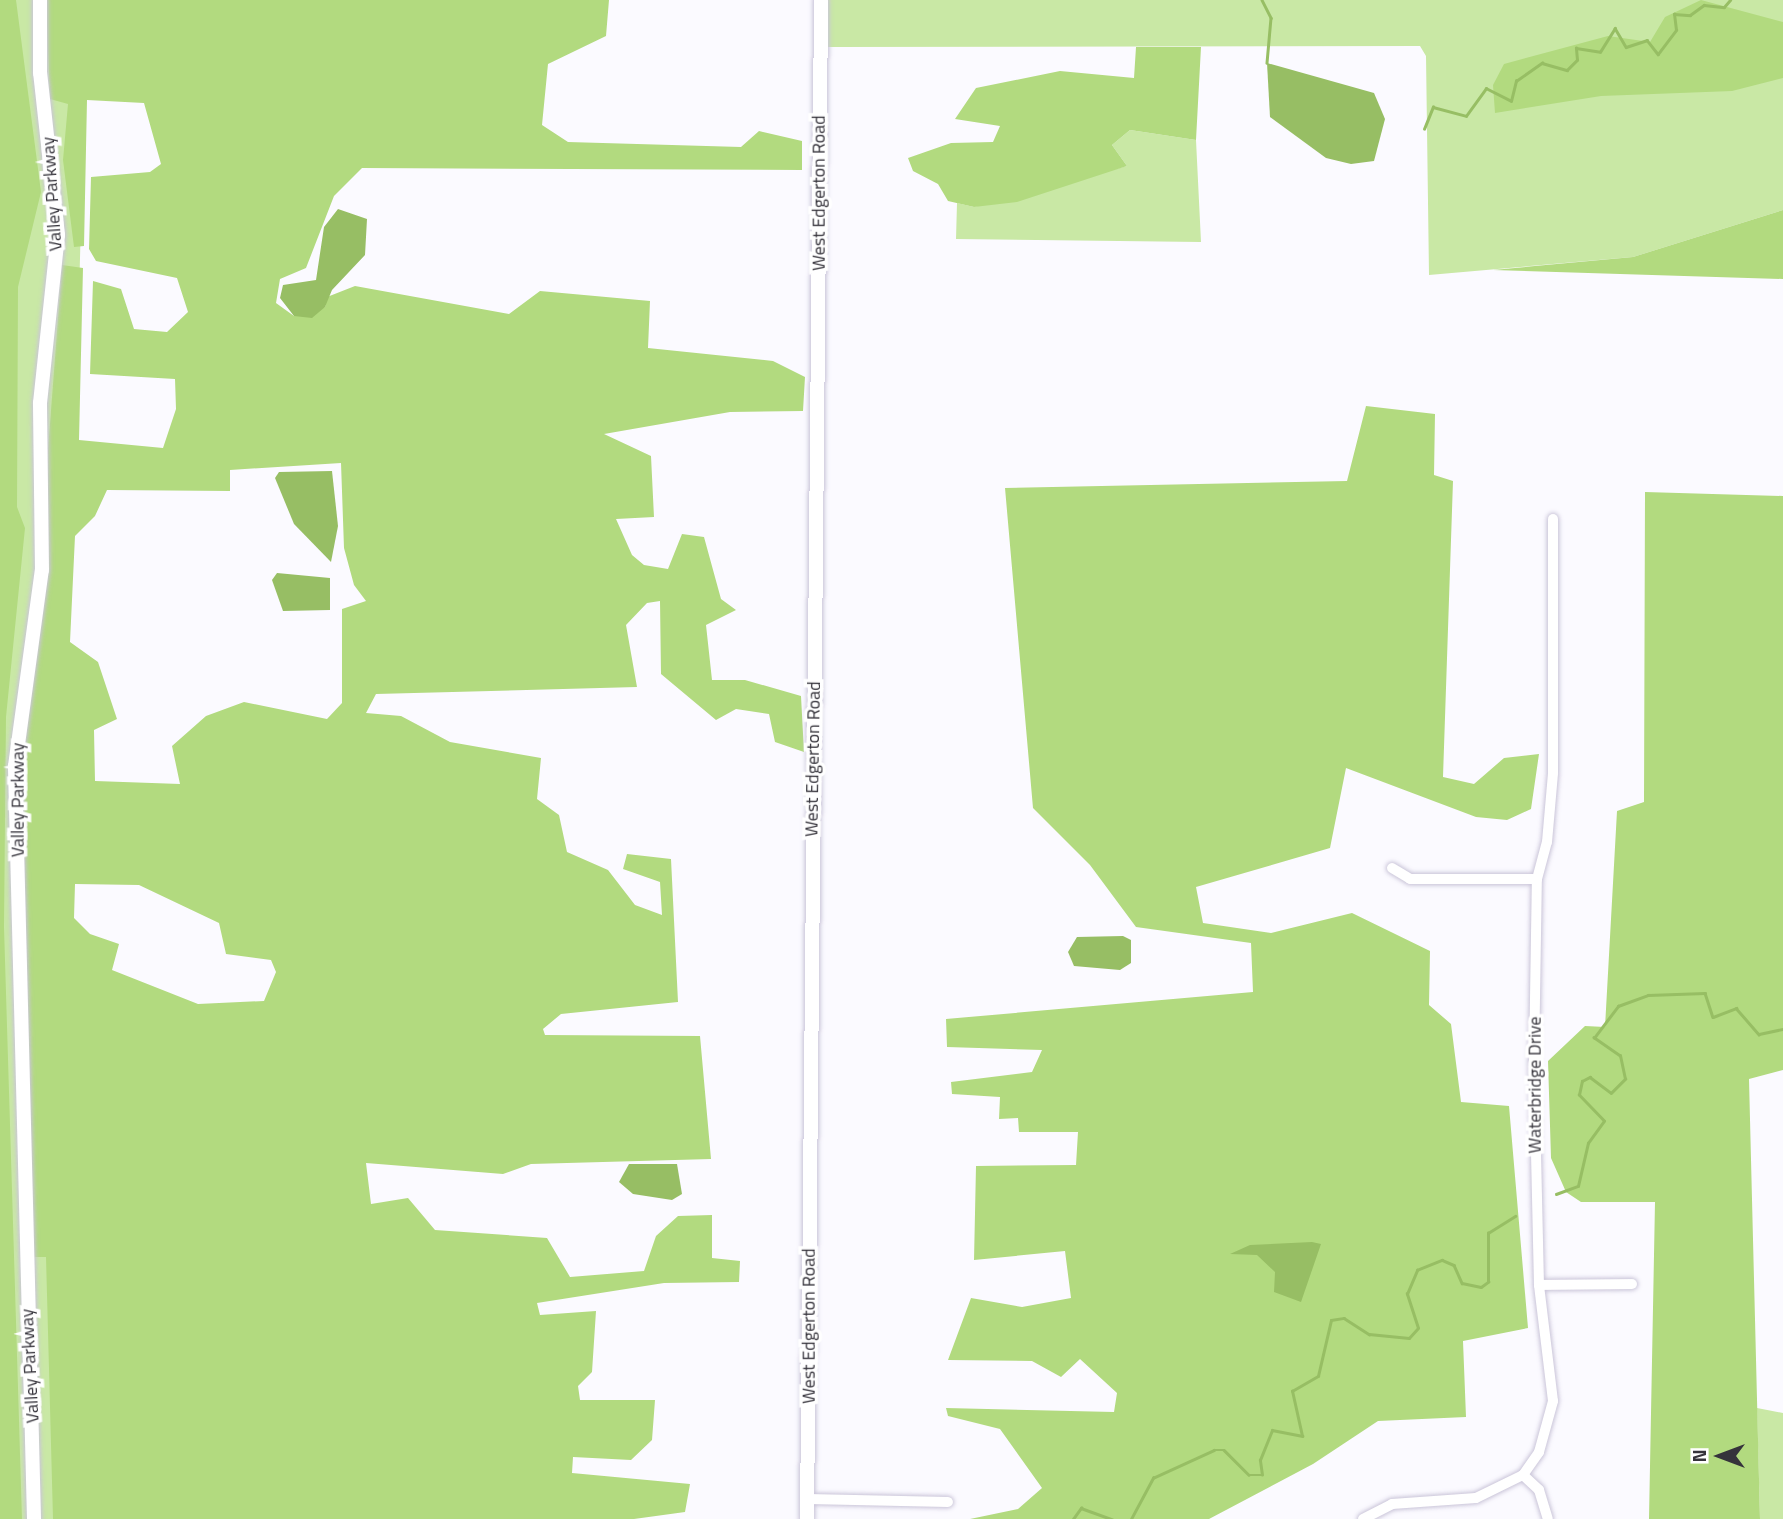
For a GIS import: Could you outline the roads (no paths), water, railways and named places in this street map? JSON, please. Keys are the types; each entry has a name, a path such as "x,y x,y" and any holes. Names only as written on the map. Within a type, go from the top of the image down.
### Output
{"street":[{"name":"Valley Parkway","path":"34,1519 15,766 42,570 40,403 58,235 40,73 40,0"},
{"name":"West Edgerton Road","path":"807,1519 821,0"},
{"name":"Waterbridge Drive","path":"1523,1475 1539,1452 1553,1401 1539,1285 1537,879 1547,842 1553,773 1553,519"},
{"path":"1392,868 1410,879 1537,879"},
{"path":"1539,1285 1632,1284"},
{"path":"1363,1519 1392,1504 1476,1498 1523,1475 1539,1490 1548,1519"},
{"path":"808,1499 948,1502"}],"waterway":[{"path":"1262,0 1271,18 1267,63"},
{"path":"1424,129 1433,107 1466,116 1486,88 1511,101 1516,81 1542,63 1567,70 1577,60 1576,48 1600,52 1615,28 1626,47 1647,40 1658,54 1676,30 1674,14 1690,15 1704,5 1724,7 1730,0"},
{"path":"1556,1194 1578,1186 1588,1143 1604,1121 1579,1095 1582,1081 1590,1077 1611,1093 1625,1079 1620,1056 1594,1038 1618,1006 1648,995 1705,993 1713,1017 1736,1008 1759,1034 1783,1029"},
{"path":"1131,1519 1153,1478 1214,1450 1224,1450 1249,1475 1262,1475 1260,1460 1272,1430 1302,1436 1292,1391 1318,1376 1331,1320 1344,1318 1369,1334 1409,1338 1418,1328 1407,1294 1417,1270 1442,1260 1454,1265 1462,1283 1481,1287 1488,1282 1488,1233 1515,1216"},
{"path":"1073,1519 1081,1508 1112,1519"}]}
